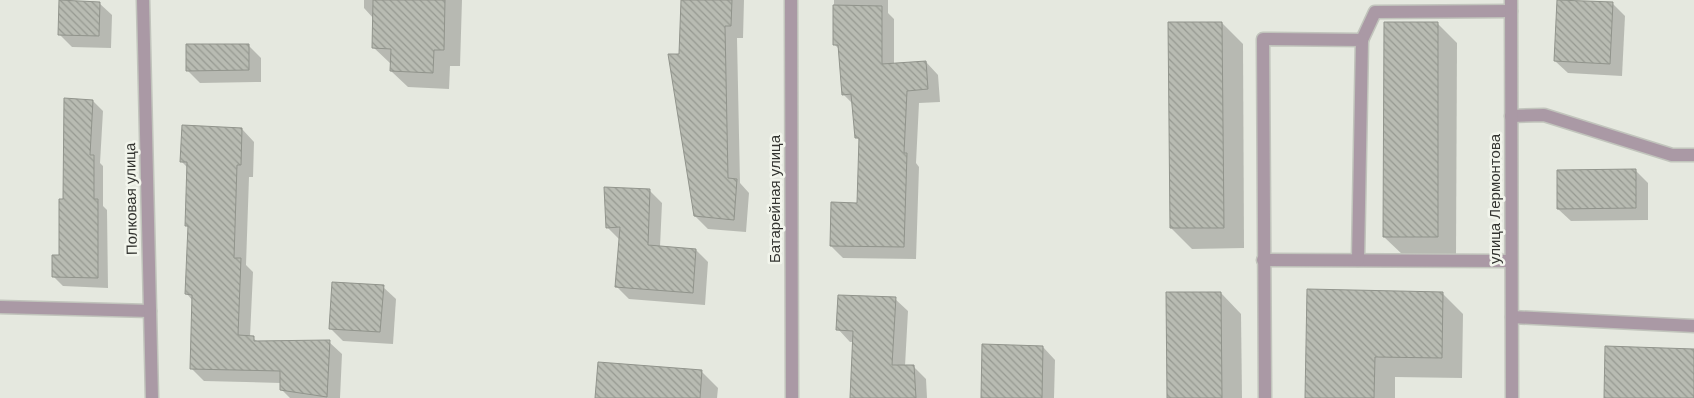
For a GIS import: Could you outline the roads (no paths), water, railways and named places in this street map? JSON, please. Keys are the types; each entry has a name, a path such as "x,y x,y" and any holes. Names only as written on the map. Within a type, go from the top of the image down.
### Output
{"street":[{"name":"Полковая улица","path":"143,0 152,398"},
{"name":"Батарейная улица","path":"791,0 792,398"},
{"path":"1358,260 1362,40 1375,12 1511,6"},
{"name":"улица Лермонтова","path":"1511,6 1512,398"},
{"path":"1264,398 1264,39 1362,40"},
{"path":"1511,116 1544,115 1672,155 1694,156"},
{"path":"1263,260 1512,261"},
{"path":"0,308 150,311"},
{"path":"1512,317 1694,326"}]}
